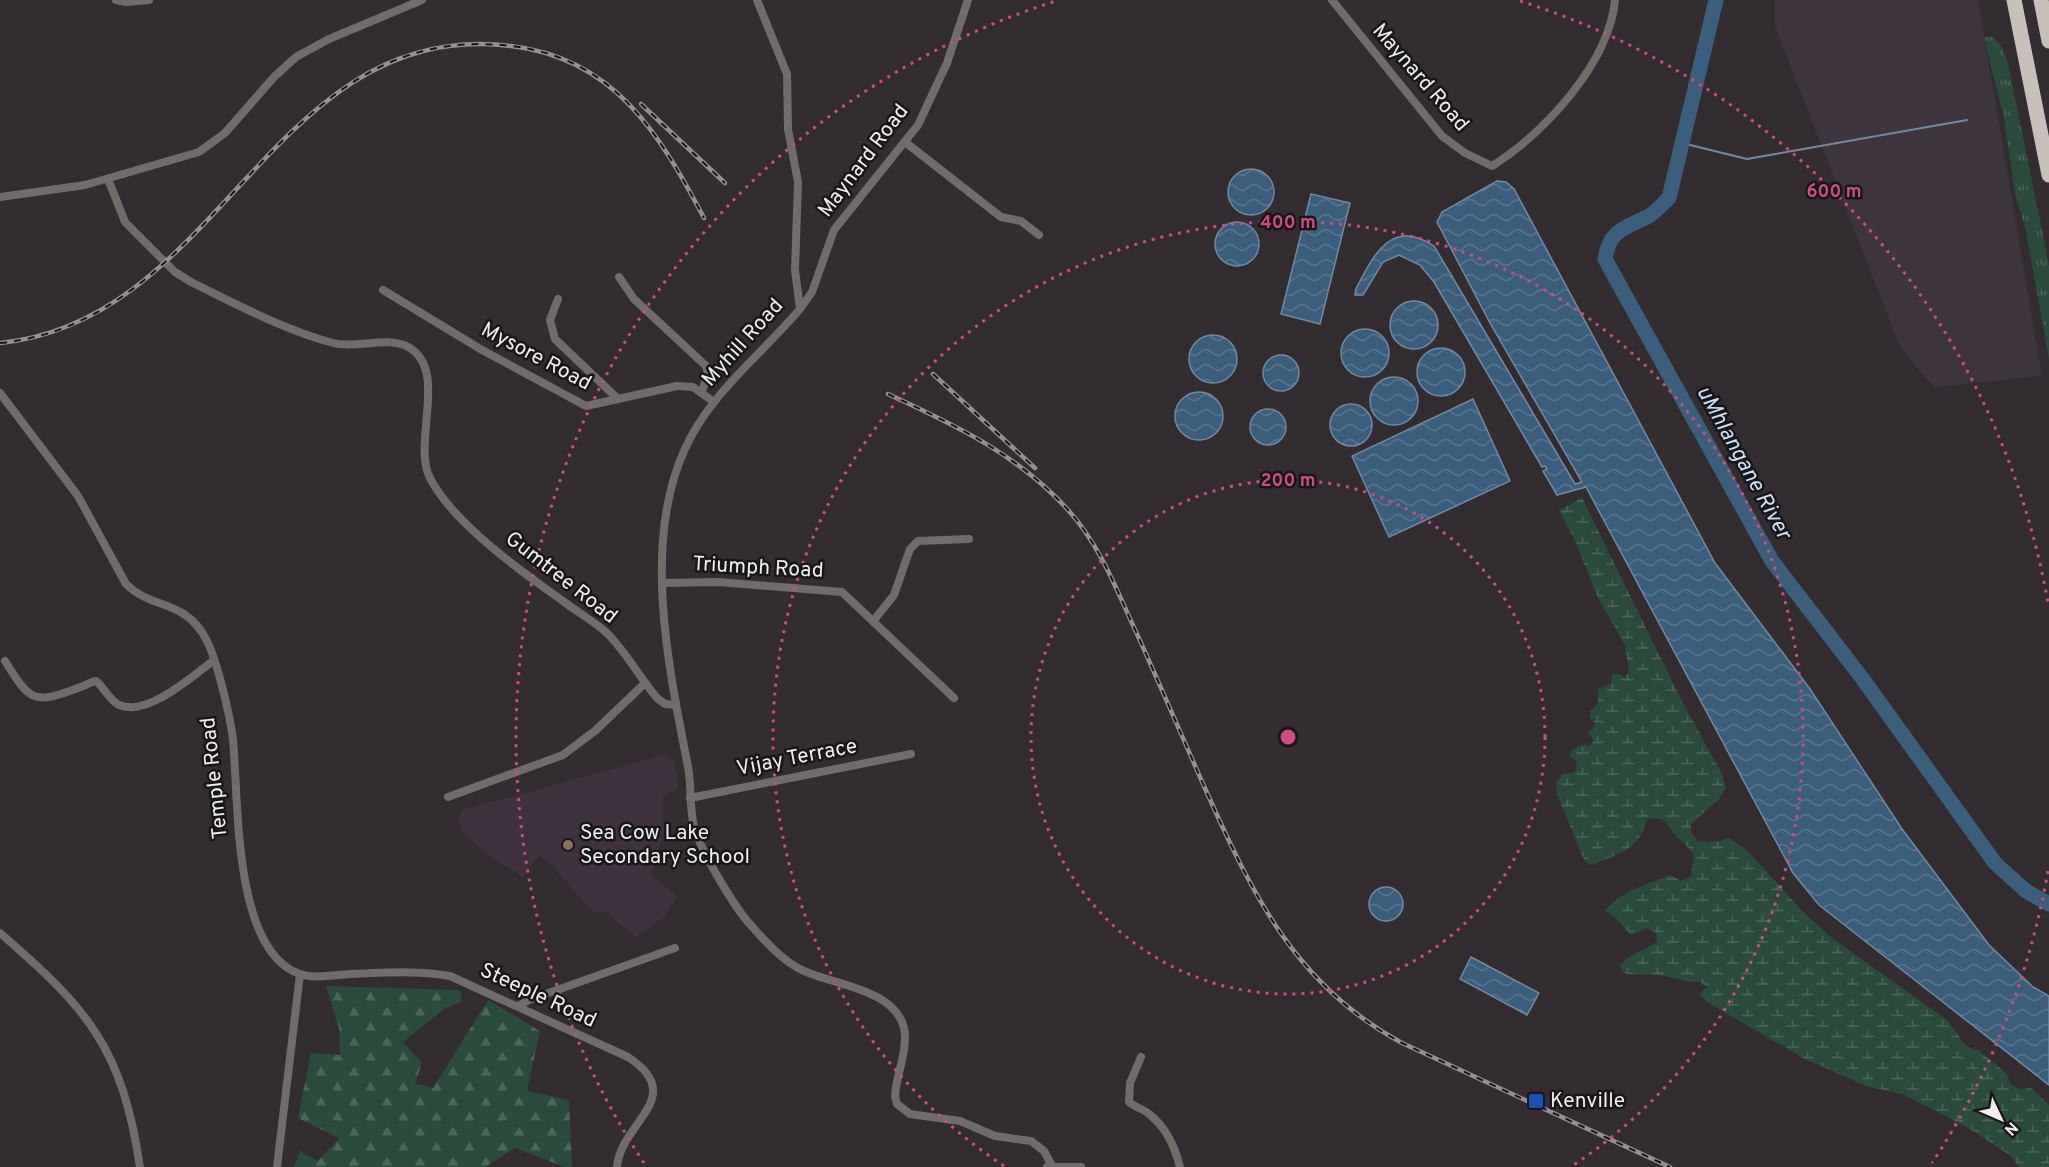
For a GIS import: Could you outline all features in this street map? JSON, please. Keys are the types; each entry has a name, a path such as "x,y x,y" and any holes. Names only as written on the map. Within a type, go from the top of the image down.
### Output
{"highway":[{"path":"2014,0 2049,175"},
{"path":"2041,0 2049,40"}],"street":[{"path":"116,0 126,2 148,0"},
{"path":"0,197 36,193 108,179 198,153 225,133 273,77 296,57 329,39 422,0"},
{"name":"Myhill Road","path":"675,705 662,583 663,523 670,486 690,438 714,402 800,309 795,270 798,182 788,129 787,74 757,0"},
{"name":"Maynard Road","path":"800,309 812,292 834,230 918,125 947,63 968,0"},
{"name":"Maynard Road","path":"1332,0 1442,136 1465,153 1492,166 1531,137 1571,94 1603,42 1614,12 1615,0"},
{"path":"905,142 1001,217 1021,220 1039,235"},
{"name":"Gumtree Road","path":"108,179 125,222 176,272 191,282 325,340 354,346 394,343 410,348 416,354 427,379 429,395 424,460 431,481 481,538 608,634 661,702 675,705"},
{"path":"620,277 634,299 706,366 708,373 702,392"},
{"name":"Mysore Road","path":"383,290 482,351 582,404 591,406 677,386 693,387 714,402"},
{"path":"558,299 550,320 555,339 618,399"},
{"name":"Temple Road","path":"0,393 78,496 126,584 135,592 179,609 193,620 207,640 233,737 242,863 248,901 261,934 268,944 283,963 300,974"},
{"path":"874,620 894,595 910,549 918,542 969,538"},
{"name":"Triumph Road","path":"662,583 718,582 836,590 847,595 954,698"},
{"path":"5,661 19,683 28,693 38,698 49,699 96,681 115,702 126,706 144,705 162,697 214,660"},
{"path":"448,797 563,755 596,730 645,684"},
{"path":"675,705 688,769 691,810 699,840 735,904 757,932 797,967 882,1000 897,1013 905,1037 896,1087 897,1104 910,1114 950,1119 995,1136 1030,1141 1044,1151 1049,1166 1081,1167"},
{"name":"Vijay Terrace","path":"690,798 911,754"},
{"path":"0,933 59,985 104,1044 127,1097 140,1167"},
{"path":"518,1006 529,1000 675,948"},
{"name":"Steeple Road","path":"300,974 319,976 434,973 462,980 628,1057 645,1071 654,1088 653,1099 622,1146 617,1167"},
{"path":"277,1167 300,974"},
{"path":"1141,1057 1133,1070 1129,1102 1150,1114 1160,1124 1172,1141 1180,1167"}],"shaded area":[{"path":"1775,0 1978,0 2042,376 1934,387 1900,347 1775,26"},
{"name":"Sea Cow Lake Secondary School","path":"667,754 669,760 674,758 678,787 663,797 663,834 651,875 677,896 664,917 636,937 604,911 596,913 585,904 553,866 541,857 536,858 523,877 488,855 461,831 458,817 463,810"}],"green space":[{"path":"1984,37 1993,37 2003,49 2008,64 2045,245 2049,266 2049,359 2026,231 2015,193 2004,118"},
{"path":"1582,498 1681,699 1722,774 1726,788 1719,799 1691,824 1691,833 1698,841 1716,842 1729,838 1748,851 1802,911 1832,938 1947,1020 1967,1047 1978,1050 2006,1073 2011,1085 2020,1089 2031,1088 2049,1105 2049,1167 2019,1167 2011,1156 1967,1127 1902,1094 1866,1086 1805,1059 1707,1002 1699,994 1707,987 1700,982 1624,973 1620,966 1626,959 1657,942 1656,933 1647,928 1632,935 1605,911 1618,899 1644,885 1670,875 1681,881 1691,876 1694,856 1666,822 1653,818 1647,819 1639,838 1627,850 1592,865 1585,862 1558,797 1556,782 1563,774 1575,772 1577,761 1569,757 1572,750 1581,745 1590,746 1594,741 1588,732 1593,729 1595,723 1590,718 1590,711 1598,704 1598,689 1610,684 1613,674 1619,674 1625,678 1629,671 1625,645 1598,598 1575,541 1559,510"},
{"path":"326,986 460,990 462,1001 444,1009 403,1042 422,1063 415,1084 433,1088 488,1000 540,1031 527,1091 569,1100 572,1167 565,1167 515,1148 485,1167 294,1167 300,1151 318,1161 339,1138 298,1118 311,1053 340,1055 339,1028"}],"water":[{"path":"1251,169 1267,176 1274,192 1267,208 1251,215 1235,208 1228,192 1235,176"},
{"path":"1497,181 1506,182 1514,189 1715,563 1810,689 1902,829 1989,945 2033,987 2049,996 2049,1085 1819,905 1793,873 1586,487 1557,495 1543,471 1547,469 1545,466 1542,467 1434,282 1420,265 1399,255 1383,262 1363,295 1355,295 1369,264 1385,244 1395,238 1406,236 1419,238 1434,246 1575,484 1582,482 1490,323 1437,222 1442,212"},
{"path":"1311,194 1350,203 1320,324 1281,314"},
{"path":"1237,222 1246,223 1253,228 1258,235 1258,253 1253,260 1246,265 1237,266 1228,265 1221,260 1216,253 1215,244 1216,235 1221,228 1228,223"},
{"path":"1409,301 1419,301 1431,308 1438,320 1438,330 1431,342 1419,349 1409,349 1394,338 1390,330 1390,320 1401,305"},
{"path":"1360,329 1370,329 1382,336 1389,348 1389,358 1382,370 1370,377 1360,377 1345,366 1341,358 1341,348 1352,333"},
{"path":"1208,335 1218,335 1233,345 1237,359 1236,368 1227,379 1218,383 1208,383 1193,373 1189,364 1189,354 1199,339"},
{"path":"1441,348 1458,355 1465,372 1458,389 1441,396 1424,389 1417,372 1424,355"},
{"path":"1281,355 1294,360 1299,373 1294,386 1281,391 1268,386 1263,373 1268,360"},
{"path":"1389,377 1399,377 1411,384 1418,396 1418,406 1411,418 1399,425 1389,425 1374,414 1370,406 1370,396 1381,381"},
{"path":"1194,392 1204,392 1216,399 1223,411 1223,421 1216,433 1204,440 1194,440 1179,429 1175,421 1175,411 1186,396"},
{"path":"1473,399 1510,481 1389,537 1352,456"},
{"path":"1351,404 1366,410 1372,425 1366,440 1351,446 1336,440 1330,425 1336,410"},
{"path":"1268,409 1281,414 1286,427 1281,440 1268,445 1255,440 1250,427 1255,414"},
{"path":"1386,887 1398,892 1403,904 1398,916 1386,921 1374,916 1369,904 1374,892"},
{"path":"1471,957 1539,993 1527,1015 1460,979"}],"waterway":[{"name":"uMhlangane River","path":"1716,0 1669,198 1656,211 1614,236 1605,259 1772,561 1862,678 1995,863 2026,891 2049,904"},
{"path":"1682,143 1747,159 1967,120"}],"railway":[{"path":"0,343 76,323 140,283 196,232 303,121 361,77 429,50 511,46 547,53 579,66 606,84 630,105 651,130 670,158 704,218"},
{"path":"641,104 725,183"},
{"path":"933,374 1035,468"},
{"path":"888,394 962,430 1029,473 1050,491 1080,525 1099,554 1115,586 1243,869 1283,937 1334,995 1366,1020 1402,1043 1670,1167"}],"place":[{"name":"Sea Cow Lake Secondary School","path":"568,845"},
{"name":"Kenville","path":"1536,1101"}]}
